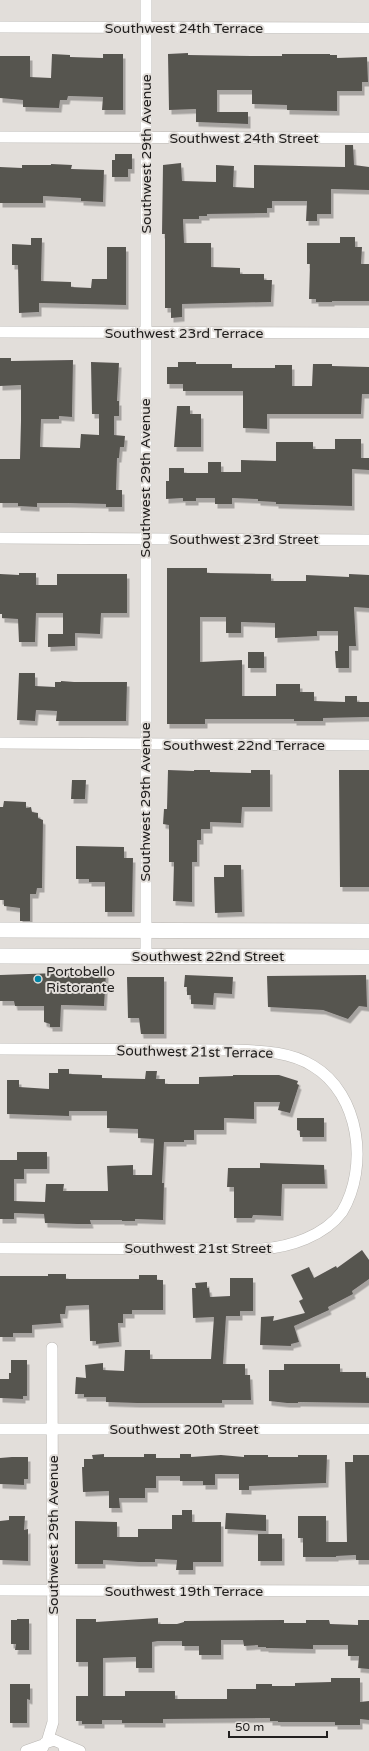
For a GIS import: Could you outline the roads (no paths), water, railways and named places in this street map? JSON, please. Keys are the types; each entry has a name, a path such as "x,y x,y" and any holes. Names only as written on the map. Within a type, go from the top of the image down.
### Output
{"main road":[{"name":"Southwest 22nd Street","path":"0,930 369,931"},
{"name":"Southwest 22nd Street","path":"0,956 369,957"}],"street":[{"name":"Southwest 29th Avenue","path":"146,0 146,956"},
{"name":"Southwest 24th Terrace","path":"0,27 369,28"},
{"name":"Southwest 24th Street","path":"0,137 369,138"},
{"name":"Southwest 23rd Terrace","path":"0,332 369,333"},
{"name":"Southwest 23rd Street","path":"0,538 369,540"},
{"name":"Southwest 22nd Terrace","path":"0,743 369,745"},
{"name":"Southwest 21st Terrace","path":"0,1049 239,1050 272,1052 286,1055 300,1059 317,1068 341,1090 352,1113 360,1149"},
{"name":"Southwest 21st Street","path":"0,1248 262,1249 291,1244 319,1231 342,1213 354,1190 358,1177 360,1149"},
{"name":"Southwest 29th Avenue","path":"52,1348 54,1722 63,1746"},
{"name":"Southwest 20th Street","path":"0,1429 369,1429"},
{"name":"Southwest 19th Terrace","path":"0,1590 369,1591"},
{"name":"Southwest 29th Avenue","path":"44,1746 54,1722"},
{"path":"26,1751 44,1746 54,1740 63,1746 80,1751"}],"place":[{"name":"Portobello Ristorante","path":"38,979"}]}
